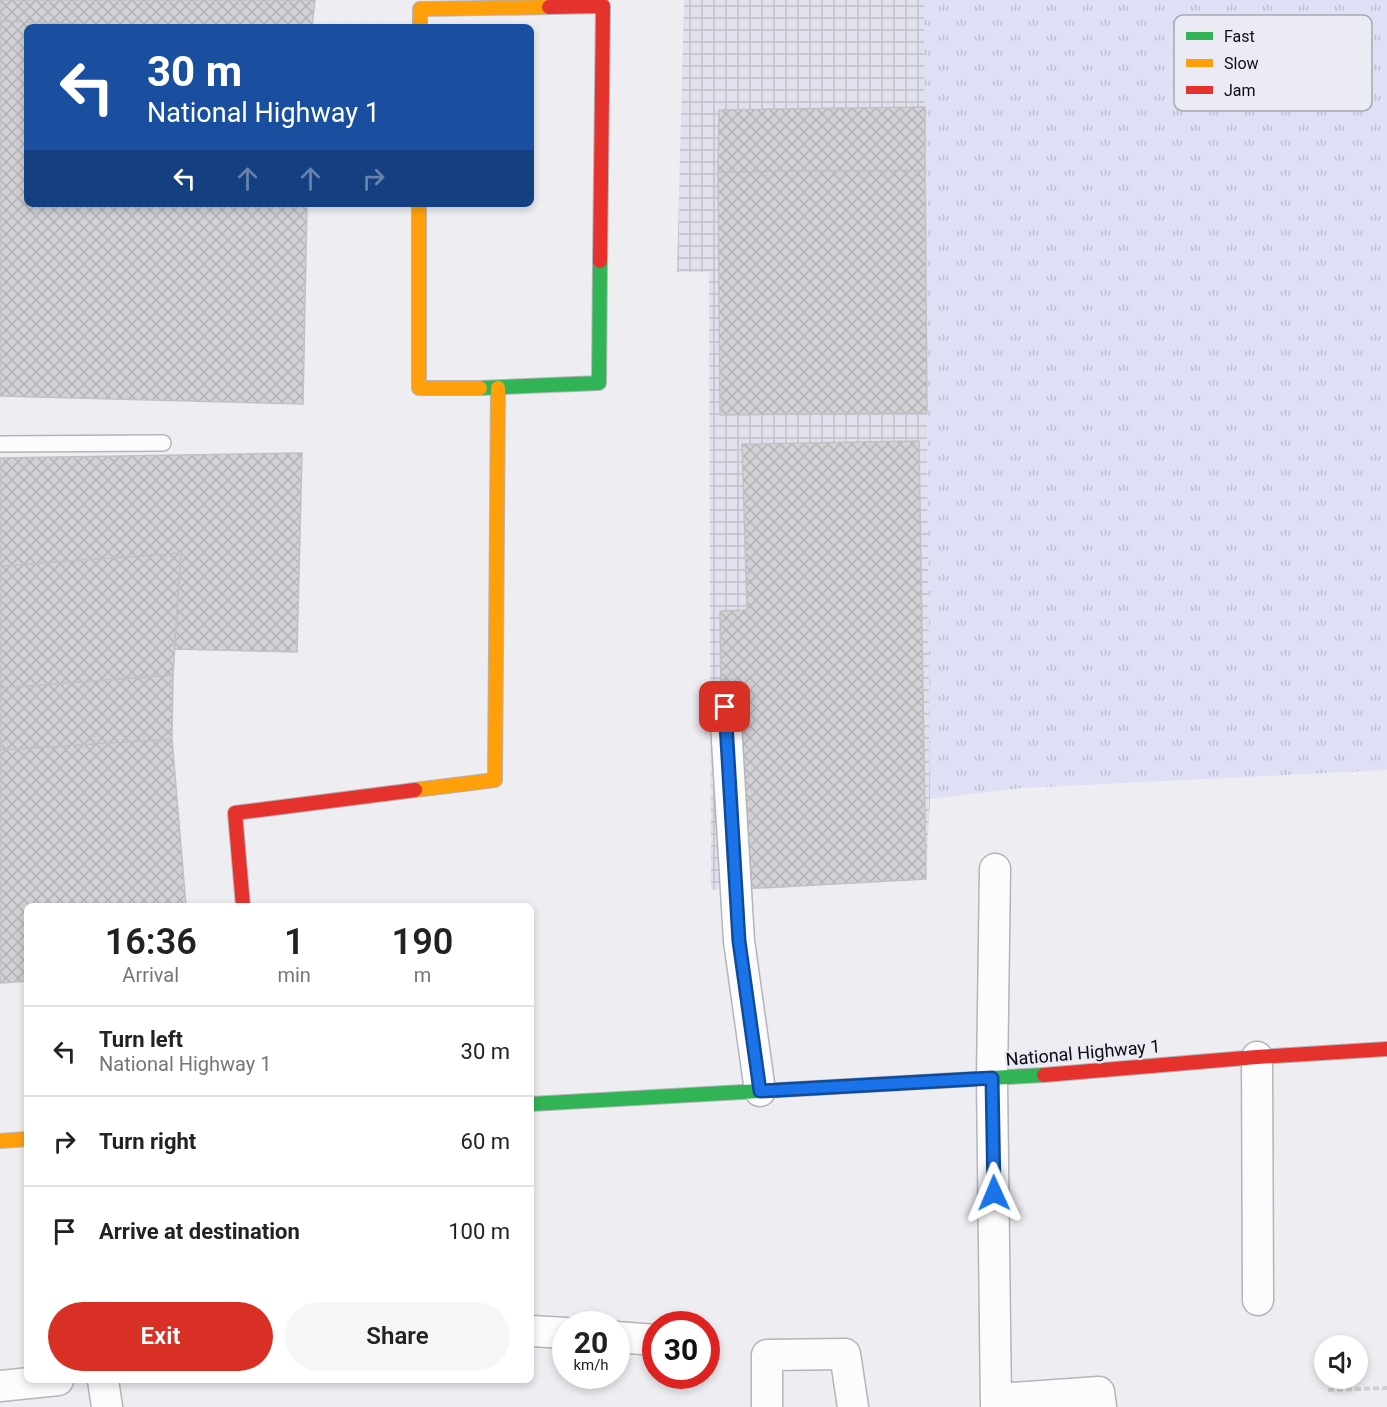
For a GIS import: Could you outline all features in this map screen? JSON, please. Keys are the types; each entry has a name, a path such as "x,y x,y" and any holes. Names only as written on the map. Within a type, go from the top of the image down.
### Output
{"main road":[{"path":"419,207 419,388 498,388 599,383 603,6 420,9 420,24"},
{"path":"243,903 235,813 495,780 498,388"},
{"name":"National Highway 1","path":"534,1104 992,1078 1387,1049"},
{"path":"0,1141 24,1139"}],"street":[{"path":"725,707 739,941 760,1091"},
{"path":"995,869 992,1078 996,1403 1099,1392 1101,1407"},
{"path":"1257,1057 1258,1299"},
{"path":"534,1331 552,1332"},
{"path":"766,1407 766,1355 845,1354 853,1407"},
{"path":"0,1386 29,1383"},
{"path":"103,1383 107,1407"}],"lane":[{"path":"0,444 163,443"}],"path":[{"path":"1328,1390 1387,1388"}],"shaded area":[{"path":"684,0 924,0 930,799 926,879 711,890 709,272 677,272"}],"green space":[{"path":"924,0 1387,0 1387,770 1022,788 930,799"}],"building":[{"path":"0,0 315,0 312,24 73,24 0,21"},
{"path":"0,21 73,24 24,24 24,207 307,207 303,404 0,396"},
{"path":"925,107 925,170 718,172 719,110"},
{"path":"925,170 927,413 720,415 718,172"},
{"path":"919,441 926,879 723,890 720,611 747,610 742,444"},
{"path":"302,453 297,652 174,649 181,553 0,566 0,458"},
{"path":"181,553 173,675 0,688 0,566"},
{"path":"173,675 172,739 0,750 0,688"},
{"path":"172,739 186,903 24,903 24,981 0,983 0,750"}],"traffic: fast":[{"path":"480,388 599,383 600,261"},
{"path":"534,1104 1044,1075"}],"traffic: slow":[{"path":"420,24 420,9 549,7"},
{"path":"419,207 419,388 480,388"},
{"path":"415,790 495,780 498,388"},
{"path":"0,1141 24,1139"}],"traffic: jam":[{"path":"549,7 603,6 600,261"},
{"path":"243,903 235,813 415,790"},
{"path":"1044,1075 1257,1057 1387,1049"}],"route":[{"path":"725,707 739,941 760,1091 992,1078 994,1193"}]}
